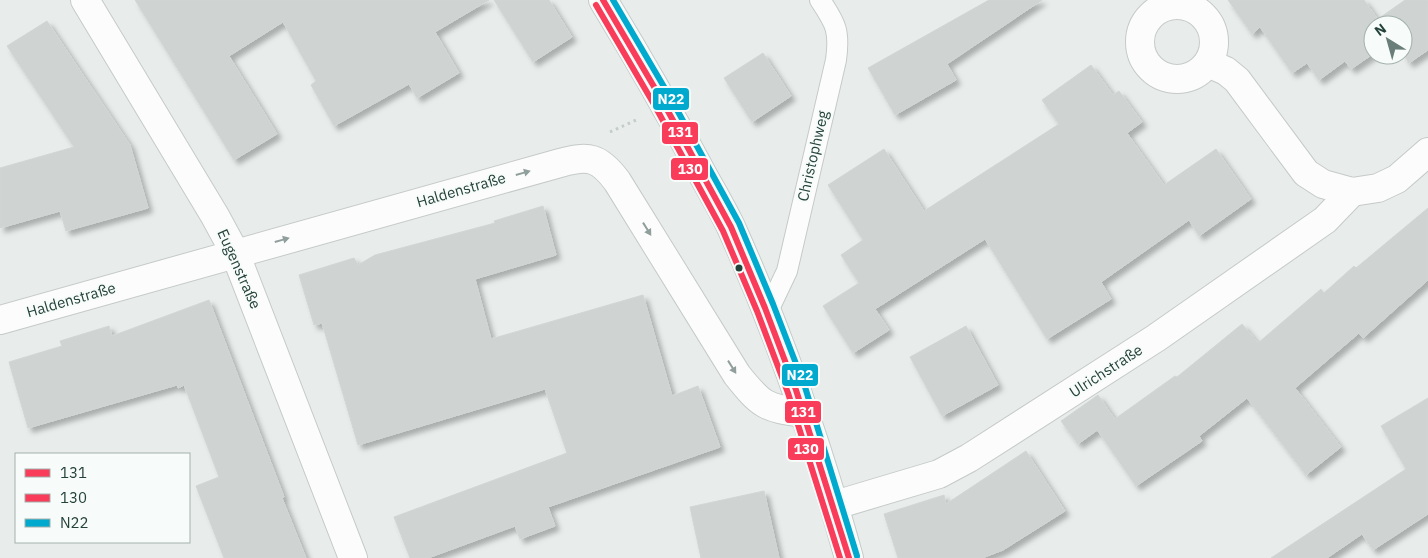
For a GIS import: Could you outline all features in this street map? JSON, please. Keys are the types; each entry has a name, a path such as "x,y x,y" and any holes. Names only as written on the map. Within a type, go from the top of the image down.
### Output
{"street":[{"name":"Eugenstraße","path":"85,0 215,216 235,253 353,558"},
{"path":"603,0 666,106 730,225 767,312 835,505 849,558"},
{"path":"1208,63 1226,71 1237,80 1265,121 1314,180 1352,192 1378,188 1397,179 1428,152"},
{"name":"Haldenstraße","path":"0,320 560,163 579,158 593,159"},
{"path":"593,159 606,167 617,181 737,375 752,393 774,410 803,413"},
{"name":"Ulrichstraße","path":"835,505 939,474 969,458 1156,338 1326,220 1352,192"}],"lane":[{"name":"Christophweg","path":"767,312 787,271 836,60 839,40 836,27 820,0"}],"path":[{"path":"593,159 604,135 666,106"}],"building":[{"path":"135,0 489,0 435,32 459,73 417,98 409,84 334,126 311,85 316,81 283,22 229,56 277,134 234,160"},
{"path":"494,0 549,0 572,37 533,62"},
{"path":"989,0 1042,0 947,64 956,80 895,115 868,68"},
{"path":"1228,0 1364,0 1375,15 1363,15 1363,61 1351,69 1345,61 1319,80 1307,63 1292,73 1260,27 1252,34"},
{"path":"1405,0 1428,0 1428,50 1413,60 1413,15 1384,15"},
{"path":"47,21 130,145 148,208 66,231 60,211 0,228 0,168 74,147 7,46"},
{"path":"763,53 791,96 752,122 724,78"},
{"path":"1091,65 1113,95 1119,91 1142,122 1127,133 1164,185 1216,149 1251,199 1199,236 1189,220 1101,282 1111,299 1047,339 985,239 875,309 889,330 853,353 823,306 859,283 841,255 863,240 828,185 884,149 924,211 1059,124 1042,100"},
{"path":"543,206 556,255 475,279 491,339 643,295 672,396 698,386 720,447 548,507 555,526 520,539 515,526 428,558 410,558 394,517 567,453 545,389 358,445 322,323 314,325 299,275 354,258 358,265 375,255 495,223 494,221"},
{"path":"1428,208 1428,280 1363,338 1359,333 1295,388 1341,447 1306,475 1247,398 1199,436 1202,441 1136,486 1098,431 1175,376 1177,377 1242,324 1258,343 1321,289 1324,293 1354,266 1356,268"},
{"path":"209,300 306,558 224,558 196,486 219,477 184,385 178,388 177,385 28,428 9,362 62,346 60,341 109,326 112,336"},
{"path":"966,326 998,385 942,416 910,357"},
{"path":"1098,395 1114,418 1078,444 1061,421"},
{"path":"1428,398 1428,514 1373,550 1362,534 1327,558 1271,558 1406,469 1381,426"},
{"path":"1026,451 1065,511 1003,550 982,558 898,558 884,514 944,495 946,504"},
{"path":"764,491 779,558 701,558 690,507"}],"transit line":[{"name":"131","path":"603,0 663,102 731,227 765,308 796,390 849,558"},
{"name":"N22","path":"613,0 670,97 739,223 805,387 857,556"},
{"name":"130","path":"596,5 655,106 723,231 757,311 788,393 840,558"}]}
